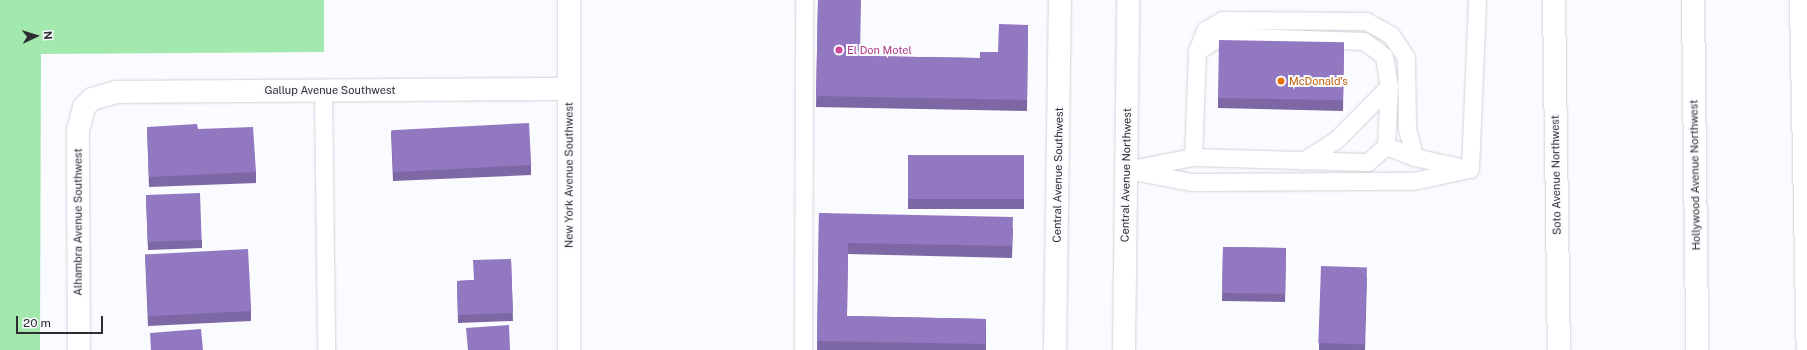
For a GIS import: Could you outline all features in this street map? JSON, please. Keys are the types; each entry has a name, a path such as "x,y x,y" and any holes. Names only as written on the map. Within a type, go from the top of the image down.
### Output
{"street":[{"name":"New York Avenue Southwest","path":"569,0 569,350"},
{"name":"Central Avenue Southwest","path":"1055,350 1060,0"},
{"name":"Central Avenue Northwest","path":"1124,350 1128,0"},
{"name":"Soto Avenue Northwest","path":"1554,0 1559,350"},
{"name":"Hollywood Avenue Northwest","path":"1693,0 1697,350"},
{"name":"Gallup Avenue Southwest","path":"92,99 116,92 569,89"},
{"name":"Alhambra Avenue Southwest","path":"79,350 78,130 84,107 92,99"}],"lane":[{"path":"803,350 804,0"},
{"path":"1470,169 1478,0"},
{"path":"1798,0 1805,350"},
{"path":"1193,157 1197,51 1205,30 1222,20 1366,21 1391,35 1406,57 1407,128 1414,157"},
{"path":"1126,170 1193,157 1368,162 1386,146 1389,86 1384,56 1364,41 1222,36 1197,51"},
{"path":"1259,181 1303,160 1337,139 1389,86"},
{"path":"323,90 326,350"},
{"path":"1386,146 1414,157 1470,169"},
{"path":"1126,170 1192,182 1413,181 1470,169"}],"green space":[{"path":"0,0 324,0 324,52 41,54 40,350 0,350"}],"building":[{"name":"El Don Motel","path":"818,0 861,0 860,56 980,58 980,52 998,52 999,24 1028,25 1027,100 816,96"},
{"name":"McDonald's","path":"1219,40 1344,42 1343,100 1218,98"},
{"path":"529,123 531,165 393,172 391,130"},
{"path":"197,124 198,129 253,127 256,172 149,177 147,127"},
{"path":"908,155 1024,155 1024,199 908,199"},
{"path":"200,193 202,240 148,242 146,195"},
{"path":"819,213 1013,217 1012,246 848,243 847,316 986,319 985,344 817,341"},
{"path":"1223,247 1286,248 1285,294 1222,293"},
{"path":"248,249 251,311 148,316 145,254"},
{"path":"511,259 513,313 458,315 457,281 474,280 473,260"},
{"path":"1321,266 1367,268 1364,345 1318,343"},
{"path":"509,325 510,350 468,350 466,328"},
{"path":"201,329 203,350 151,350 150,333"}],"place":[{"name":"El Don Motel","path":"839,50"},
{"name":"McDonald's","path":"1281,81"}]}
